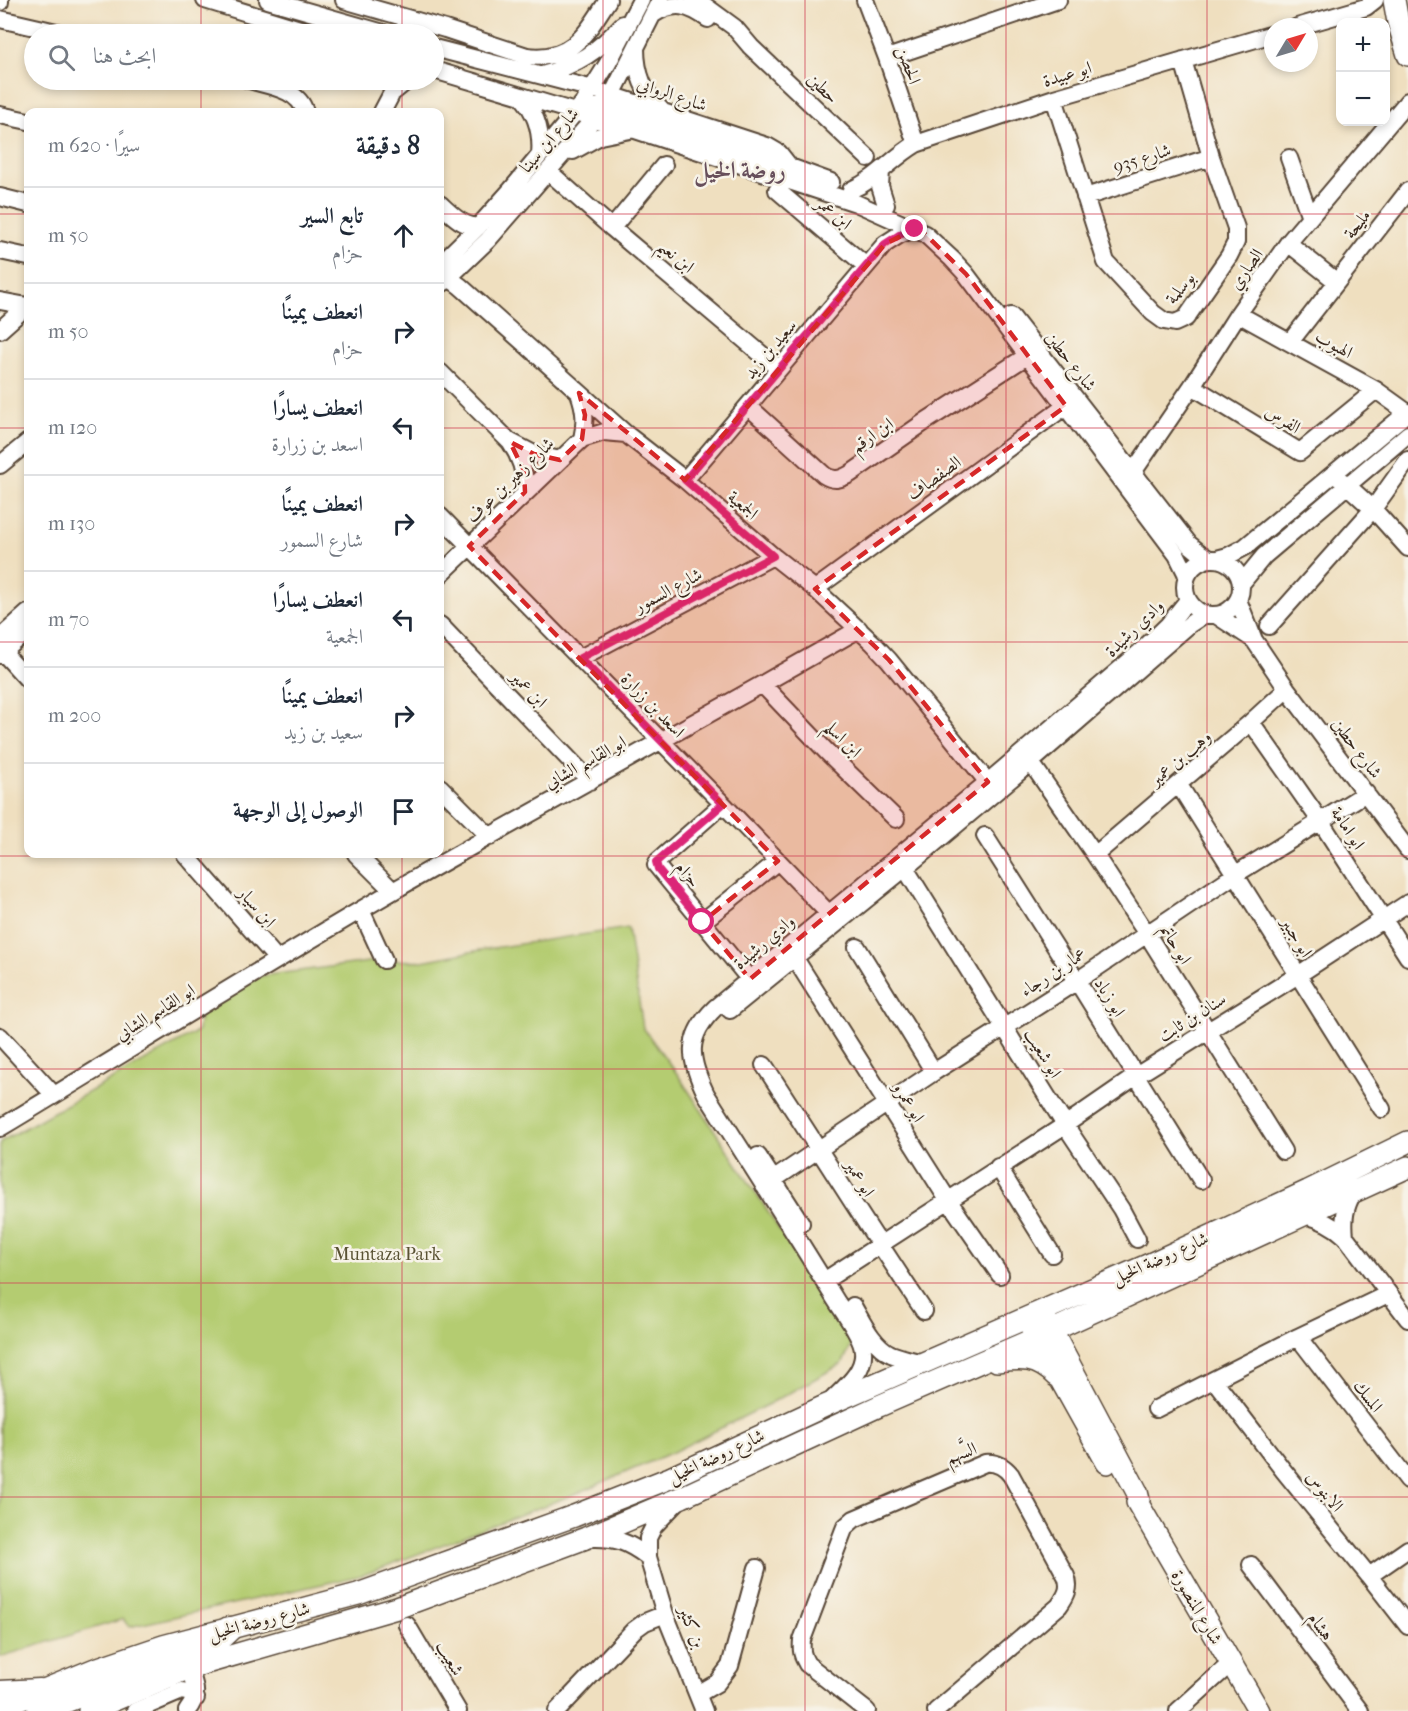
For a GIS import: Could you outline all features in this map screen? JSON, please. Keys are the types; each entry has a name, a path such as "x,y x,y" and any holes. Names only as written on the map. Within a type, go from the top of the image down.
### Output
{"highway":[{"path":"0,1693 39,1701 99,1687 201,1651 211,1646 229,1629"}],"main road":[{"path":"1394,0 1408,55"},
{"name":"شارع روضة الخيل","path":"229,1629 368,1590 574,1516 670,1478 827,1405 1308,1191 1408,1142"},
{"name":"شارع روضة الخيل","path":"89,1711 189,1668 397,1608 586,1538 1045,1334 1408,1167"},
{"path":"1072,1385 1075,1342 1093,1312"},
{"name":"شارع المنصورة","path":"1034,1314 1072,1385 1137,1492 1139,1500 1137,1502 1230,1665 1259,1711"},
{"path":"978,1364 1017,1358 1035,1360 1072,1385"},
{"path":"0,1708 39,1701"}],"street":[{"path":"205,0 283,24"},
{"path":"268,0 352,24"},
{"path":"344,0 428,24"},
{"path":"445,29 527,56 548,57 567,50 585,35 608,0"},
{"name":"حطين","path":"697,0 734,27 751,47 868,158"},
{"name":"الحصن","path":"864,0 887,58 916,144"},
{"path":"887,58 1058,0"},
{"path":"1318,20 1371,4 1398,22"},
{"path":"540,75 573,65 589,56 603,45 638,5"},
{"name":"شارع ابن سينا","path":"444,260 478,227 579,108 593,89 638,5"},
{"name":"حطين","path":"657,7 688,7 735,39 751,47"},
{"name":"شارع ابن سينا","path":"444,278 488,240 604,106 657,7"},
{"path":"0,19 24,25"},
{"path":"445,29 478,60"},
{"name":"ابو عبيدة","path":"851,190 869,181 903,151 916,144 1054,98 1264,37"},
{"path":"636,48 642,86 663,112"},
{"name":"شارع الروابي","path":"444,51 593,89 604,106"},
{"name":"بوسلمة","path":"1054,98 1106,262 1153,313 1164,321 1175,323 1186,318 1229,256 1236,242 1236,228 1183,60"},
{"name":"شارع الروابي","path":"444,73 522,97 579,108 604,106 663,112 767,146 779,153 790,167 851,190 915,229"},
{"path":"453,76 505,82 579,108 599,102 632,129"},
{"path":"281,90 291,93 302,103 304,108"},
{"path":"384,108 391,90"},
{"path":"522,97 537,120 541,137 540,155"},
{"name":"الصاري","path":"1129,479 1288,243 1408,101"},
{"path":"604,106 790,167"},
{"path":"0,115 24,121"},
{"path":"553,166 585,143 600,136 632,129"},
{"name":"شارع الروابي","path":"632,129 884,209"},
{"name":"شارع 935","path":"1085,197 1212,157"},
{"path":"1289,158 1310,217"},
{"path":"612,228 663,165"},
{"name":"ابن نعيم","path":"553,166 612,228 779,369"},
{"path":"881,171 880,186 886,228 885,244"},
{"name":"ابن عمر","path":"777,190 866,266"},
{"name":"مليحة","path":"1290,342 1408,191"},
{"path":"0,197 24,203"},
{"path":"444,207 464,223 478,227"},
{"name":"شارع حطين","path":"884,209 923,221 939,232 957,250 1129,479 1187,575"},
{"name":"شارع حطين","path":"915,229 925,234 966,274 1027,356 1071,402"},
{"name":"سعيد بن زيد","path":"685,480 885,244 915,229"},
{"path":"1288,243 1337,282"},
{"path":"0,251 24,256"},
{"name":"الجمعية","path":"444,280 626,434 685,480 815,589 859,629 889,660 992,787"},
{"path":"0,301 24,305"},
{"path":"0,330 24,309"},
{"name":"الهبوب","path":"1238,314 1376,390 1408,412"},
{"name":"ابن ارقم","path":"748,406 824,475 837,480 850,474 926,421 1027,356"},
{"path":"444,376 510,442 524,471 525,492"},
{"name":"الفرس","path":"1192,386 1300,452 1376,390"},
{"name":"شارع زهير بن عوف","path":"579,393 585,416 582,439"},
{"name":"الصفصاف","path":"815,589 1071,402"},
{"path":"1408,412 1245,547 1228,556 1203,560 1194,566 1187,575 1185,590 1188,600 1195,609 1211,614 1231,609 1252,569 1264,556 1408,434"},
{"name":"شارع زهير بن عوف","path":"444,570 582,439 604,432 626,434"},
{"path":"510,442 534,454 560,460"},
{"path":"0,465 24,445"},
{"path":"1269,626 1373,509 1408,460"},
{"path":"1334,473 1373,509 1408,548"},
{"name":"شارع حطين","path":"1129,479 1189,544 1200,554 1213,559"},
{"name":"اسعد بن زرارة","path":"444,520 833,918"},
{"name":"شارع السمور","path":"580,658 773,556"},
{"path":"1213,559 1231,565 1236,570 1239,592"},
{"name":"شارع حطين","path":"1239,592 1254,640 1287,689 1408,850"},
{"name":"وادي رشيدة","path":"1027,757 1155,639 1188,600"},
{"name":"شارع حطين","path":"1211,614 1254,640"},
{"name":"وادي رشيدة","path":"923,1362 884,1350 829,1278 768,1183 714,1090 702,1059 706,1036 713,1025 753,984 1170,641 1211,614"},
{"path":"1,648 24,618"},
{"name":"ابن عمير","path":"444,629 590,781"},
{"name":"ابو القاسم الشابي","path":"0,1128 393,891 859,629"},
{"path":"1,648 24,633"},
{"path":"1,648 24,675"},
{"name":"ابن اسلم","path":"763,685 896,819"},
{"name":"وهب بن عمير","path":"1095,855 1179,785 1287,689"},
{"name":"ابو امامة","path":"1251,722 1321,822 1408,957"},
{"name":"ابو حاتم","path":"1027,757 1148,934 1206,1031 1283,1151"},
{"name":"ابو جبير","path":"1179,785 1382,1109"},
{"path":"444,791 490,837"},
{"name":"عمار بن رجاء","path":"768,1183 1236,874 1366,793"},
{"name":"حزام","path":"723,804 656,862 658,869 753,984"},
{"name":"ابو زياد","path":"984,836 1201,1180"},
{"name":"ابن سيار","path":"189,858 277,959"},
{"path":"360,858 393,891"},
{"path":"702,922 778,861"},
{"name":"ابو شعيب","path":"902,862 1065,1125 1121,1209 1137,1239"},
{"name":"سنان بن ثابت","path":"829,1278 1065,1125 1136,1076 1408,903"},
{"path":"361,910 384,960"},
{"path":"857,947 934,1072"},
{"name":"ابو عمرو","path":"792,953 948,1200 1000,1275"},
{"path":"0,1036 54,1095"},
{"name":"ابو عمير","path":"764,1065 924,1311"},
{"path":"998,1167 1052,1254"},
{"path":"1345,1236 1345,1213 1353,1193"},
{"path":"1305,1215 1334,1226 1345,1236 1388,1294 1406,1312"},
{"name":"وادي رشيدة","path":"827,1405 859,1371 864,1349 829,1278"},
{"path":"1156,1409 1388,1294"},
{"name":"المسك","path":"1298,1337 1408,1480"},
{"name":"الابنوس","path":"1214,1380 1408,1626"},
{"name":"السَّهم","path":"867,1711 807,1664 802,1657 801,1649 845,1527 854,1520 985,1463 997,1464 1011,1475 1066,1576 1069,1583 1068,1589 1059,1606 936,1711"},
{"name":"بن كثير","path":"682,1497 654,1526 648,1538 648,1557 665,1614 704,1711"},
{"path":"586,1538 614,1539 633,1546 648,1557"},
{"path":"1369,1576 1408,1549"},
{"name":"هشام","path":"1251,1565 1360,1711"},
{"path":"698,1694 717,1683 730,1666 758,1568"},
{"path":"557,1711 634,1630 645,1622 665,1614"},
{"name":"شعيب","path":"408,1625 458,1711"},
{"path":"1178,1711 1230,1665"},
{"path":"189,1668 195,1690 191,1704"},
{"path":"135,1711 182,1691 190,1693 191,1704"}],"highlighted area":[{"path":"915,229 925,234 966,274 1066,406 815,589 889,660 988,782 750,979 702,922 778,861 469,546 525,492 524,471 510,442 534,454 560,460 582,439 585,415 579,393 685,480 885,244"}],"green space":[{"name":"Muntaza Park","path":"628,928 643,1028 678,1075 840,1326 847,1327 851,1346 842,1364 673,1452 580,1492 363,1575 129,1627 123,1619 0,1657 0,1142 198,1031 200,1013 260,976 384,960 422,961"}],"district":[{"name":"روضة الخيل","path":"740,170"}],"route":[{"path":"702,922 658,869 656,862 723,804 580,658 773,556 685,480 885,244 915,229"}]}
